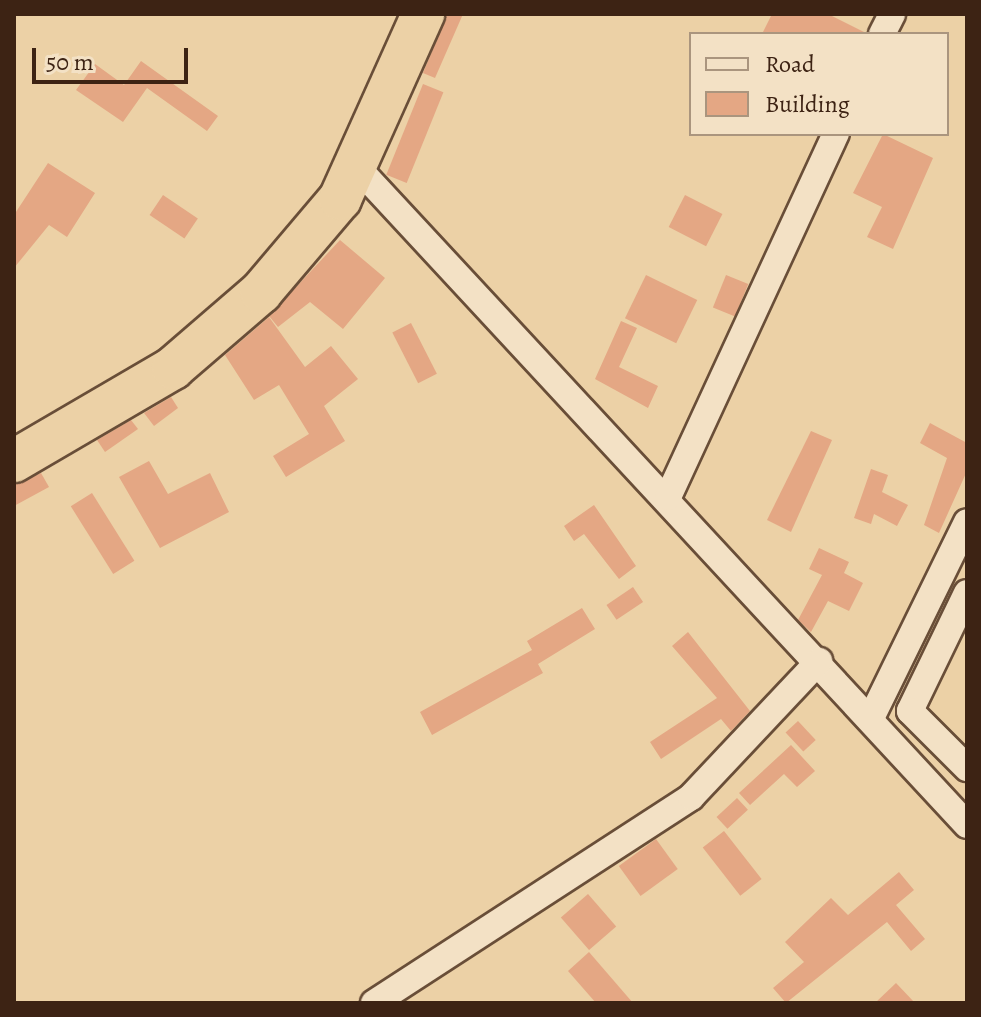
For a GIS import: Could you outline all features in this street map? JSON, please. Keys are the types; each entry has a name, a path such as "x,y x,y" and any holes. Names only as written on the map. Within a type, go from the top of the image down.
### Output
{"highway":[{"path":"14,461 184,358 261,292 340,199 423,14"}],"street":[{"path":"883,32 892,14"},
{"path":"668,497 835,136"},
{"path":"355,165 668,497 967,825"},
{"path":"871,718 967,522"},
{"path":"967,593 910,711 967,768"},
{"path":"374,1003 691,797 819,661"}],"building":[{"path":"447,14 463,14 435,78 423,73"},
{"path":"772,14 828,14 864,32 763,32"},
{"path":"141,61 218,116 207,131 147,88 123,122 76,90 95,64 124,85"},
{"path":"423,84 443,92 407,183 386,175"},
{"path":"882,136 933,158 893,249 867,237 882,207 853,193"},
{"path":"48,163 95,193 67,237 49,225 14,268 14,215"},
{"path":"163,195 198,218 184,238 150,215"},
{"path":"685,195 722,214 706,246 669,227"},
{"path":"340,240 385,278 343,329 310,302 278,327 269,316"},
{"path":"646,275 697,300 676,343 625,318"},
{"path":"726,275 748,284 735,316 713,307"},
{"path":"269,317 305,367 331,346 358,379 324,406 345,441 286,477 273,456 309,434 279,385 254,400 225,355"},
{"path":"621,321 637,328 619,367 658,386 648,408 595,379"},
{"path":"411,323 437,374 418,383 392,333"},
{"path":"171,397 178,408 154,426 144,413"},
{"path":"131,420 138,429 105,452 97,440"},
{"path":"930,423 967,443 967,471 939,533 924,525 947,458 920,443"},
{"path":"811,431 832,440 791,532 767,520"},
{"path":"149,461 168,494 210,473 229,512 160,548 119,477"},
{"path":"871,469 888,475 882,492 908,505 897,526 874,514 871,524 854,518"},
{"path":"41,473 49,487 14,506 14,485"},
{"path":"92,493 134,561 113,574 71,506"},
{"path":"594,505 636,566 619,579 584,534 574,541 564,526"},
{"path":"819,548 849,562 844,573 863,583 849,611 828,601 811,632 798,620 822,575 809,569"},
{"path":"633,587 643,602 617,620 606,605"},
{"path":"582,608 595,629 538,664 543,673 432,735 420,712 532,650 527,641"},
{"path":"688,632 750,711 731,731 721,719 661,759 650,742 717,698 672,646"},
{"path":"798,721 816,740 803,752 786,733"},
{"path":"791,745 815,771 797,787 784,774 750,805 739,793"},
{"path":"737,798 748,810 727,829 717,817"},
{"path":"724,831 762,879 740,896 703,848"},
{"path":"656,839 678,869 641,896 619,866"},
{"path":"899,872 914,890 896,905 925,939 911,951 887,922 786,1003 773,988 804,962 785,942 831,898 848,915"},
{"path":"588,894 616,926 589,950 561,918"},
{"path":"589,952 633,1003 596,1003 568,971"},
{"path":"896,983 915,1003 875,1003"}]}
